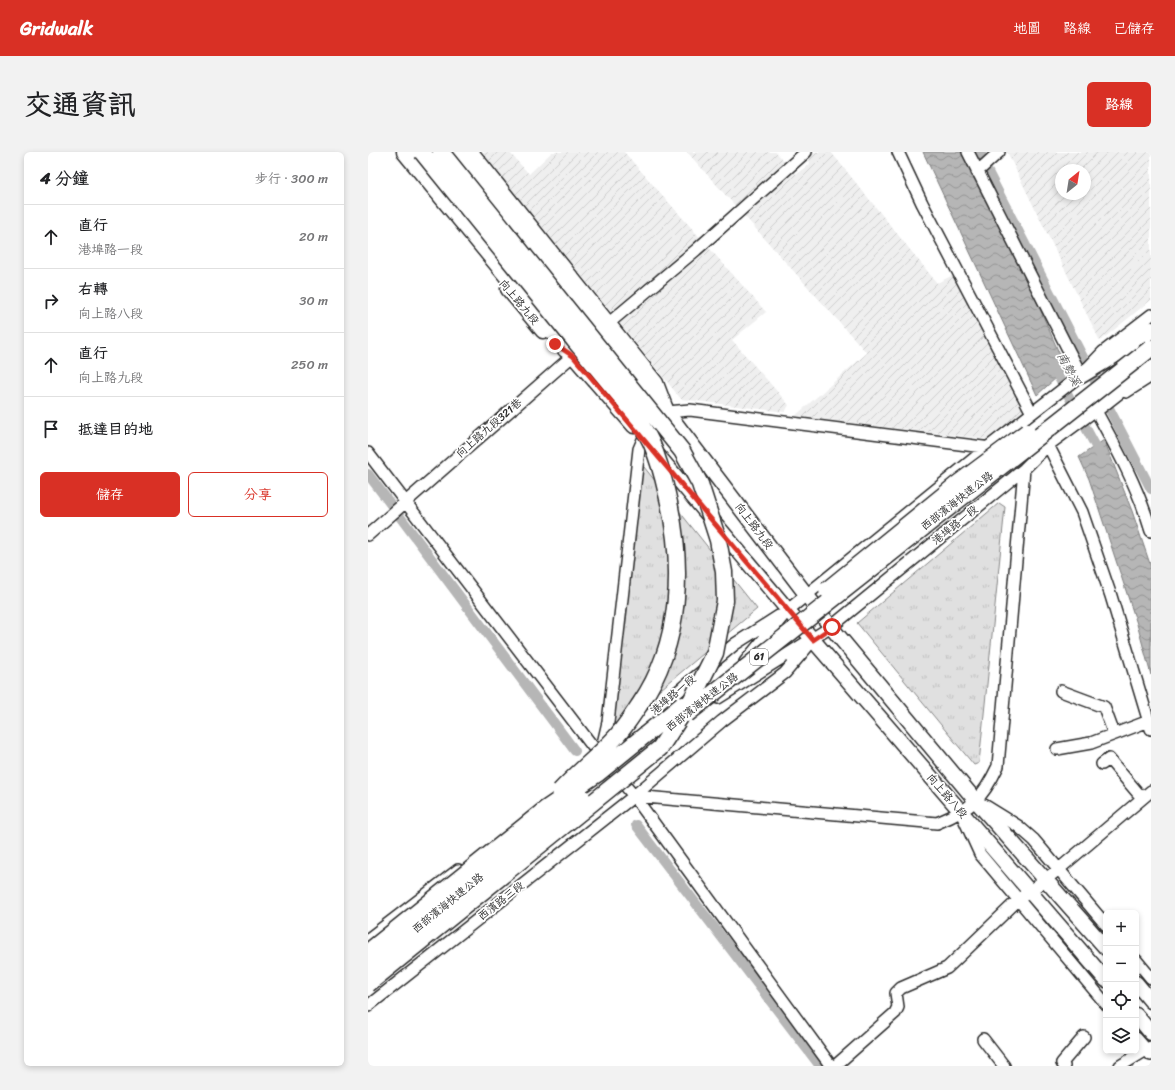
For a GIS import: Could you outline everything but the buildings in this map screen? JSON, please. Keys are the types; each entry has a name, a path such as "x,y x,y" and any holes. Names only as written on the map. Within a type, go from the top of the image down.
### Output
{"highway":[{"path":"405,152 573,356"},
{"path":"422,152 626,404 650,441 661,469 674,527 678,587 675,613 661,662 654,678 641,703 614,739 578,772 547,808"},
{"path":"368,984 660,748 692,698 715,653 725,600 724,572 718,540 700,484 682,451 441,152"},
{"path":"462,155 506,212 605,327 667,412"},
{"path":"1081,375 1134,343 1151,330"},
{"name":"西部濱海快速公路","path":"368,952 547,808 597,774 956,485 1151,338"},
{"name":"西部濱海快速公路","path":"368,968 468,887 1151,348"},
{"path":"1095,409 1151,365"}],"main road":[{"name":"向上路九段","path":"396,152 528,314 555,344 573,356 643,436 788,610"},
{"path":"433,152 549,294 587,344 641,397 667,412"},
{"path":"549,294 573,356"},
{"name":"向上路九段","path":"667,412 806,595"},
{"name":"向上路八段","path":"806,595 976,801 1046,878 1104,946"},
{"name":"向上路八段","path":"788,610 1103,976"},
{"path":"1139,987 1151,1001"},
{"path":"1138,1018 1151,1033"}],"street":[{"name":"向上路九段321巷","path":"368,535 387,520 605,327 696,250 806,152"},
{"path":"898,152 922,203 1032,413"},
{"path":"968,152 1081,375"},
{"path":"977,172 999,152"},
{"name":"港埠路一段","path":"600,756 735,644 788,610 986,448 1081,375 1103,352 1151,315"},
{"name":"港埠路一段","path":"986,448 1011,445 1060,423 1151,353"},
{"name":"港埠路一段","path":"1095,409 1114,386 1151,353"},
{"name":"港埠路一段","path":"695,713 832,627 1024,469 1048,445 1095,409 1151,376"},
{"path":"1095,409 1147,500 1151,531"},
{"path":"368,939 600,756 608,722 638,450 643,436 653,419 667,412 690,410 986,448"},
{"path":"1048,445 1082,512 1150,725 1114,734 1091,743 1057,749"},
{"path":"368,453 600,756 634,796 831,1066"},
{"path":"634,796 937,823 962,813 976,801 990,783 998,766 1024,469"},
{"name":"港埠路一段","path":"617,776 695,713 746,661 788,610"},
{"name":"港埠路一段","path":"634,796 722,721 785,673 813,640"},
{"path":"1061,691 1104,707 1114,734"},
{"path":"1102,764 1109,759 1142,798"},
{"path":"368,976 617,776"},
{"path":"835,1066 894,1013 898,1007 896,993 901,988 947,968 1018,900 1059,869 1151,791"},
{"name":"西濱路三段","path":"368,1006 634,796"},
{"path":"976,801 1018,826 1034,840 1103,921"},
{"path":"962,813 980,854 1103,1000"},
{"path":"1139,964 1151,978"},
{"path":"1064,1066 1062,1063 1084,1038"},
{"path":"983,1039 1004,1066"},
{"path":"1120,1066 1149,1051 1139,1041"}],"shaded area":[{"path":"482,152 509,152 529,174 552,152 624,152 766,312 732,340 789,405 785,412 681,399"},
{"path":"687,152 776,152 796,174 810,164 808,152 831,152 937,283 953,275 1026,409 994,440 795,416 867,353"},
{"path":"1007,152 1151,152 1151,300 1100,341"}],"green space":[{"path":"644,467 757,609 613,729 609,728 639,470"},
{"path":"999,503 1005,507 979,763 974,765 857,623"}],"water":[{"path":"923,152 972,152 1066,369 1037,395"},
{"path":"1104,440 1132,511 1151,567 1151,675 1137,624 1089,479 1079,457"}],"waterway":[{"path":"980,152 982,157"},
{"path":"988,172 1086,363"},
{"name":"南勢溪","path":"1052,365 1102,458"},
{"path":"1091,373 1098,387"},
{"path":"1109,408 1151,489"},
{"path":"368,474 575,751"},
{"path":"636,825 820,1066"}],"route":[{"path":"555,344 573,356 643,436 813,640 832,627"}]}
